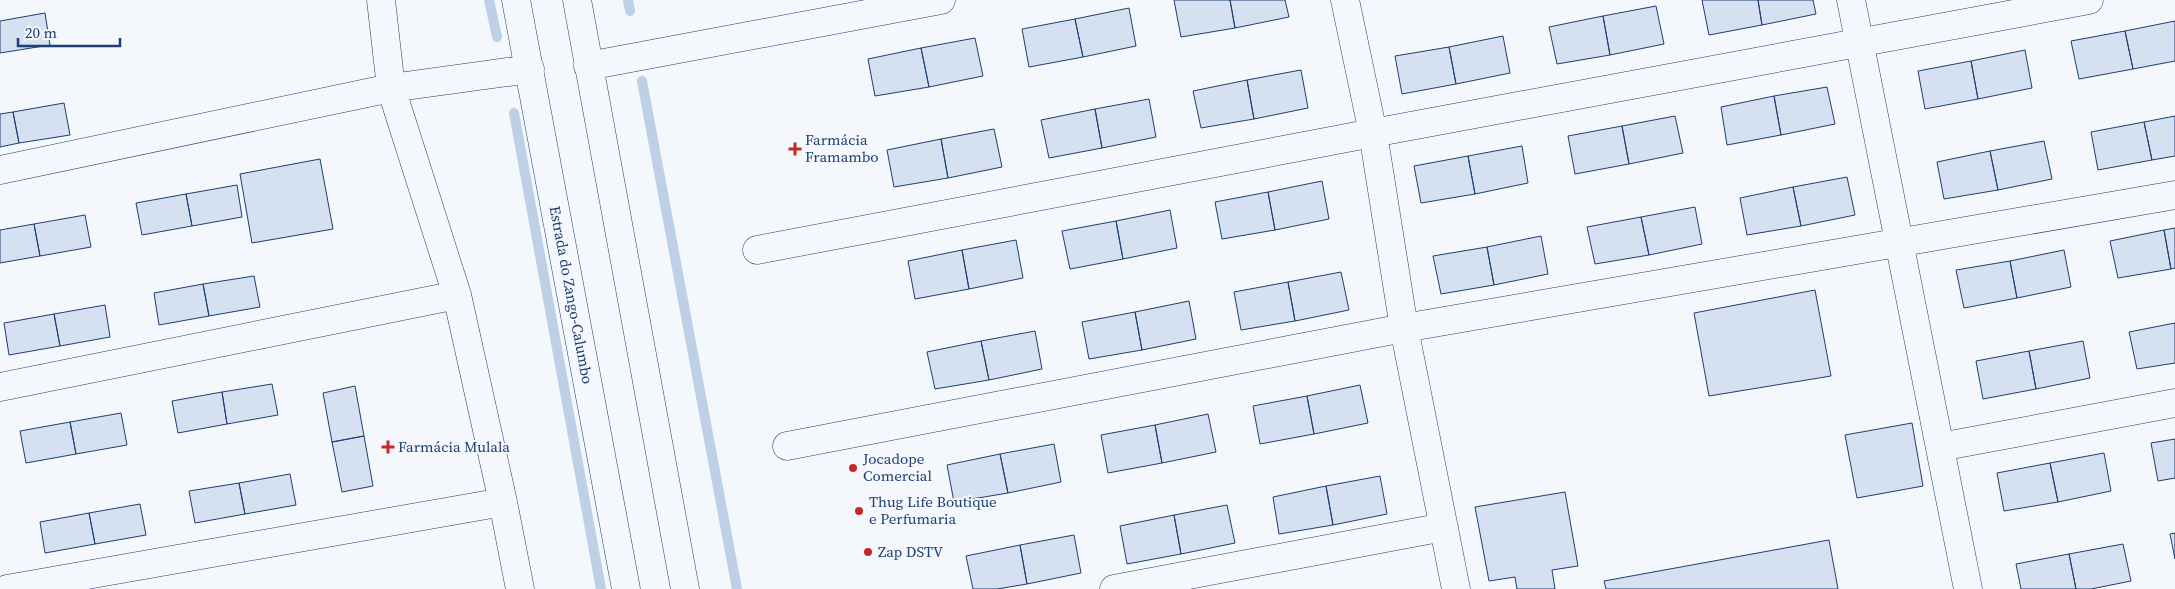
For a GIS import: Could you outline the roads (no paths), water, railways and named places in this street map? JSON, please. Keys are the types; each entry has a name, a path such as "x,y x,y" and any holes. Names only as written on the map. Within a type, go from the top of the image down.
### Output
{"street":[{"path":"381,0 391,88 457,296 503,502 520,589"},
{"name":"Estrada do Zango-Calumbo","path":"516,0 626,589"},
{"path":"577,0 685,589"},
{"path":"588,66 941,0"},
{"path":"1345,0 1373,133 1404,328 1456,589"},
{"path":"1851,0 1861,42 1968,589"},
{"path":"757,250 2090,0"},
{"path":"0,170 391,88 530,68"},
{"path":"787,446 1404,328 2175,195"},
{"path":"0,387 457,296"},
{"path":"1940,447 2175,403"},
{"path":"6,589 503,502"},
{"path":"1114,589 1444,527"}],"waterway":[{"path":"489,0 497,37"},
{"path":"628,0 630,11"},
{"path":"642,81 737,589"},
{"path":"514,113 601,589"}],"place":[{"name":"Farmácia Framambo","path":"795,149"},
{"name":"Farmácia Mulala","path":"388,447"},
{"name":"Jocadope Comercial","path":"853,468"},
{"name":"Thug Life Boutique e Perfumaria","path":"859,511"},
{"name":"Zap DSTV","path":"868,552"}]}
